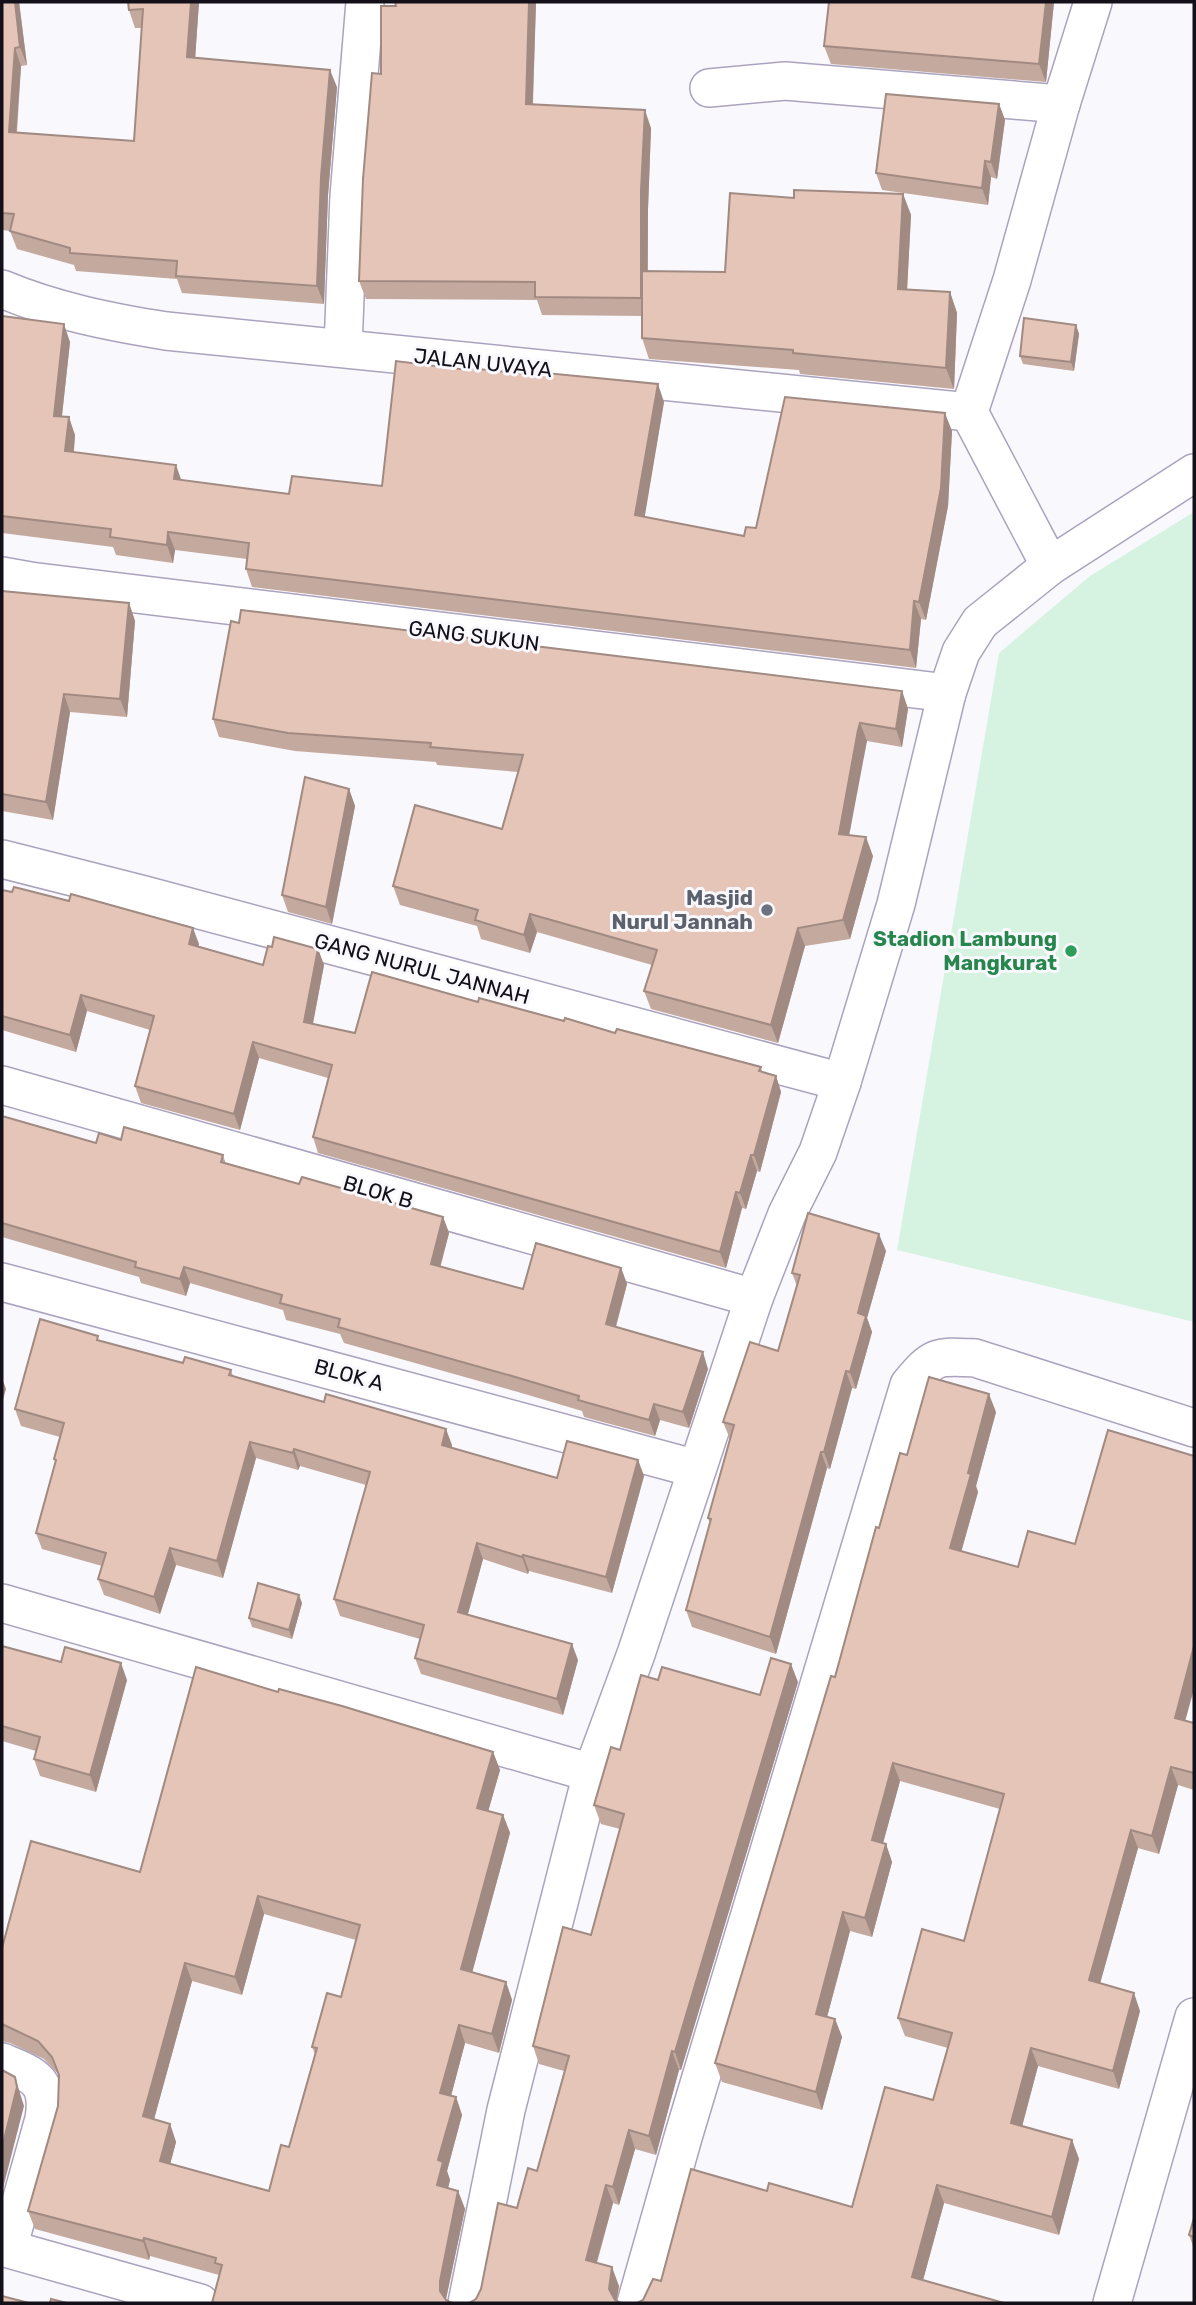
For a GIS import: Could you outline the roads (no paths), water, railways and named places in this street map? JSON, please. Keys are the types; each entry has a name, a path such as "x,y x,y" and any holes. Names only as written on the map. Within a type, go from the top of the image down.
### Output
{"street":[{"path":"342,348 349,196 365,2"},
{"path":"1050,566 969,412 1012,280 1061,104 1093,2"},
{"path":"709,88 785,80 1061,104"},
{"name":"JALAN UVAYA","path":"2,289 28,300 113,322 166,331 969,412"},
{"path":"467,2303 506,2110 592,1773 636,1654 754,1298 787,1214 818,1152 842,1082 896,904 947,694 961,652 980,622 1050,566 1194,473"},
{"name":"GANG SUKUN","path":"2,576 947,694"},
{"name":"GANG NURUL JANNAH","path":"2,859 158,898 842,1082"},
{"name":"BLOK B","path":"2,1085 754,1298"},
{"name":"BLOK A","path":"2,1282 697,1469"},
{"path":"636,2303 684,2134 909,1385 928,1363 946,1356 975,1358 1194,1428"},
{"path":"2,1603 592,1773"},
{"path":"1112,2303 1194,2017"},
{"path":"2,2062 28,2072 41,2083 47,2100 44,2119 5,2247 200,2303"}],"place":[{"name":"Masjid Nurul Jannah","path":"767,910"},
{"name":"Stadion Lambung Mangkurat","path":"1071,951"}]}
